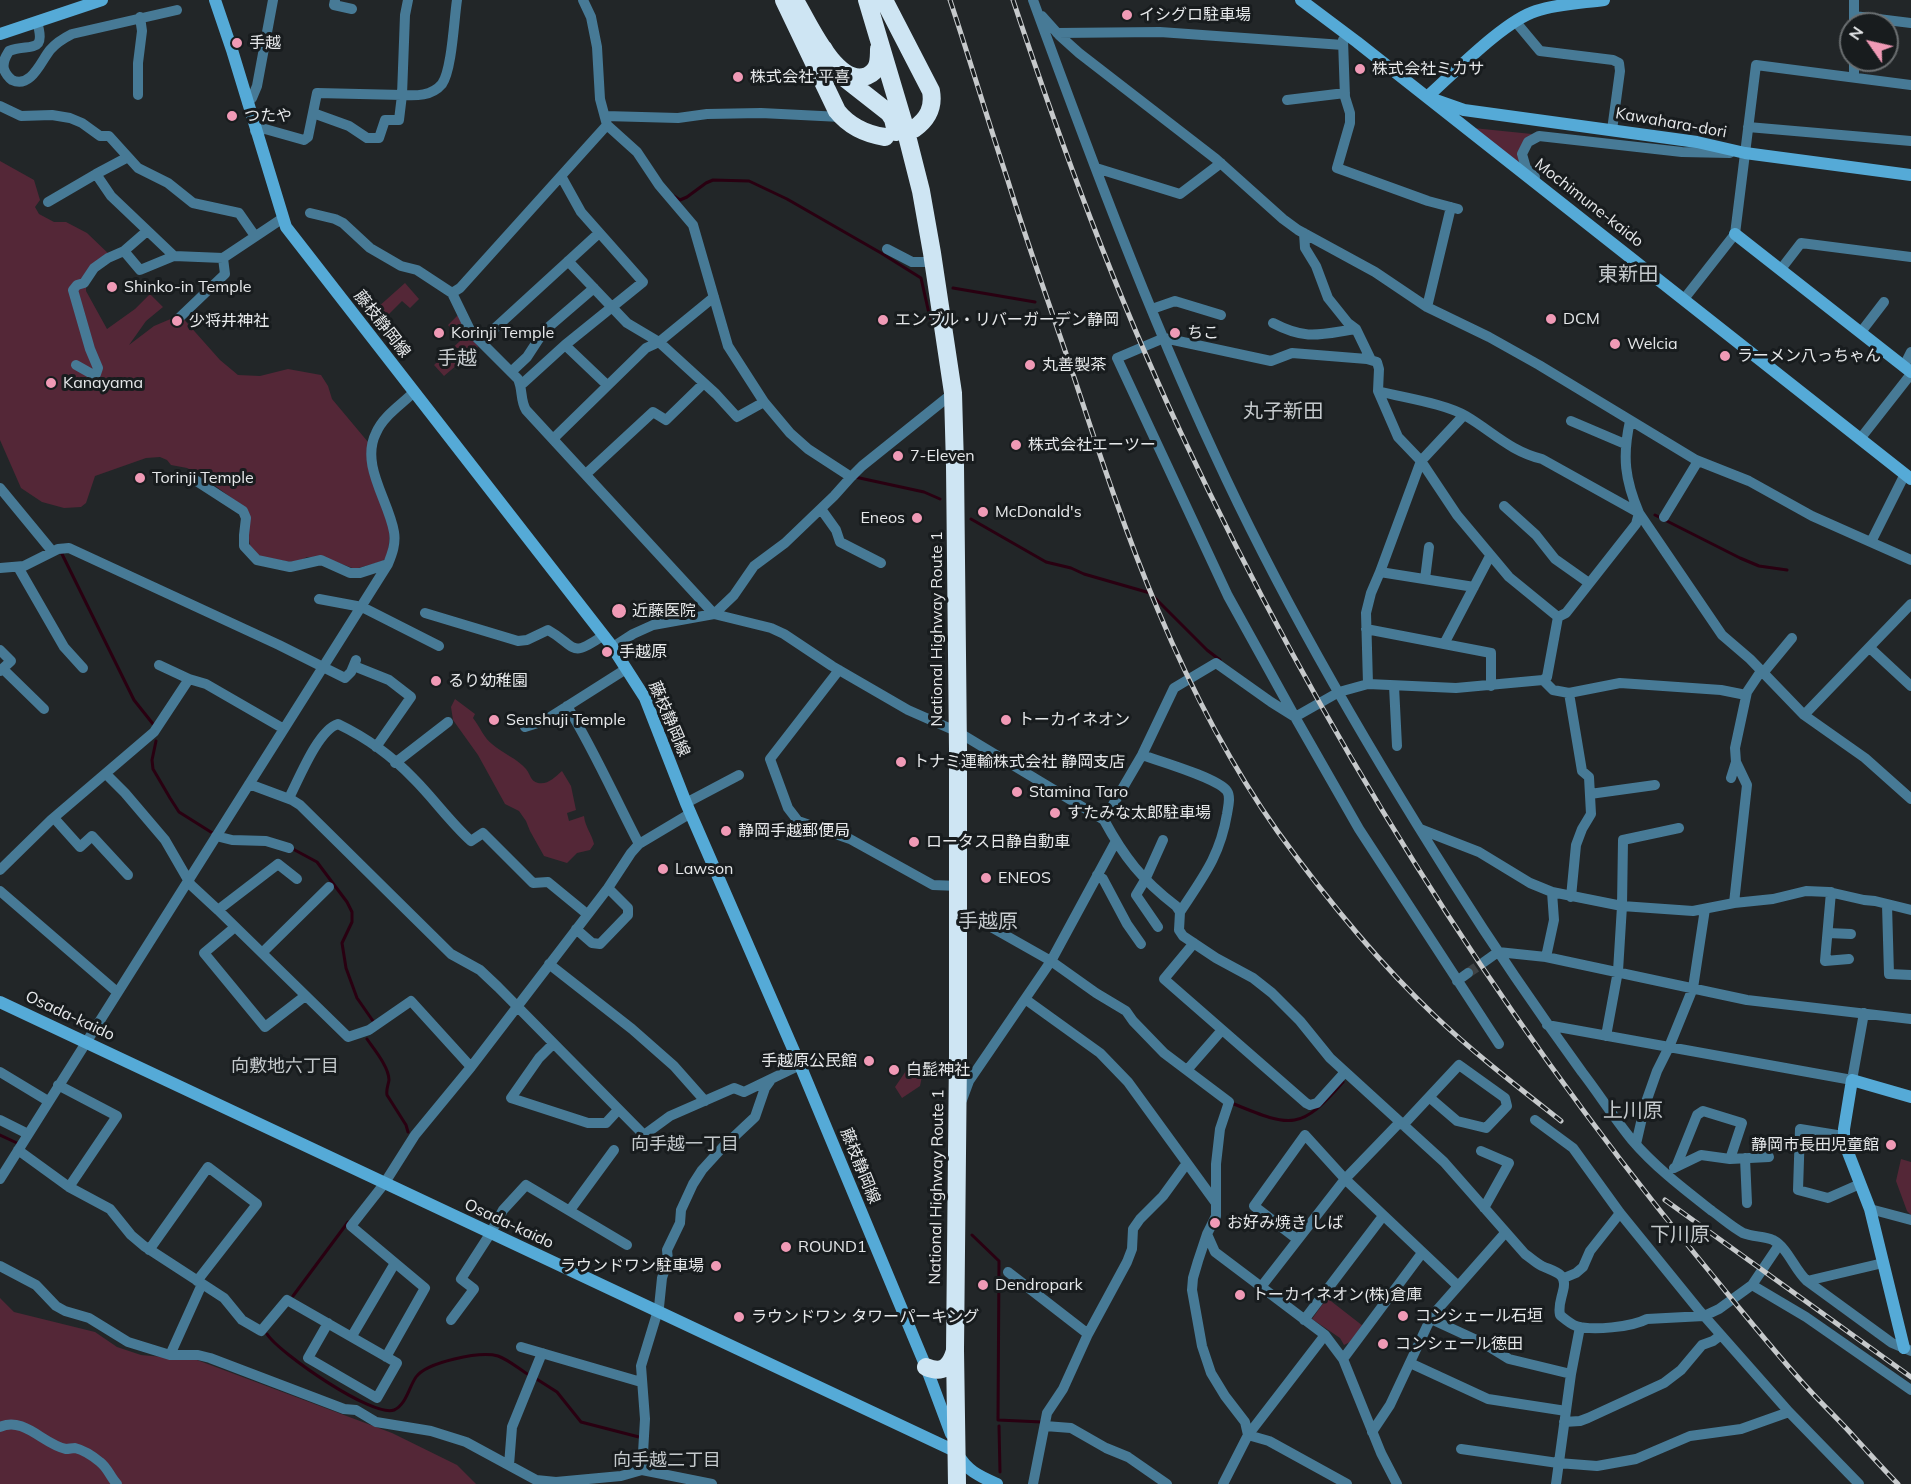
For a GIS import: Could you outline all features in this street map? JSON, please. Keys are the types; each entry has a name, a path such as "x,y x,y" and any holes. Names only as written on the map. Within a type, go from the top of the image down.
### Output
{"highway":[{"name":"National Highway Route 1","path":"867,0 928,231 953,393 956,466 958,732 955,1350 957,1484"},
{"path":"793,1 828,96 841,117 864,132 901,134 922,123 929,114 932,105 932,91 884,0"},
{"path":"793,1 838,73 886,110 901,134 926,262 943,317"},
{"path":"823,48 839,68 853,76 862,77 874,71 878,64 879,41"},
{"path":"927,1367 935,1371 945,1369 950,1365 955,1350"}],"main road":[{"path":"0,34 102,0"},
{"name":"藤枝静岡線","path":"215,0 283,218 291,236 613,647 645,698 689,808 927,1367 957,1452"},
{"name":"Mochimune-kaido","path":"1301,0 1607,238 1908,477"},
{"path":"1427,97 1515,21 1536,11 1604,0"},
{"name":"Kawahara-dori","path":"1427,97 1464,110 1697,142 1745,153 1911,175"},
{"path":"1735,234 1909,371"},
{"name":"Osada-kaido","path":"0,1002 957,1452 963,1464 973,1473 997,1484"},
{"path":"1908,1349 1870,1209 1844,1136 1852,1080 1911,1097"}],"street":[{"path":"247,102 252,98 257,86 273,0"},
{"path":"335,0 334,5 352,9"},
{"path":"313,113 349,126 366,138 379,138 385,120 399,120 405,15 408,0"},
{"path":"255,131 265,129 304,140 308,136 317,93 423,96 441,85 448,65 457,0"},
{"path":"583,0 591,17 597,47 600,99 606,121 637,152 659,185 693,225 728,346 764,402 798,442 851,477"},
{"path":"1034,0 1096,168 1152,309 1215,455 1267,561 1339,692 1419,829 1498,952 1547,1025 1636,1144 1664,1172 1738,1230 1749,1235 1772,1239 1807,1281 1892,1343 1908,1349"},
{"path":"37,22 41,33 37,46 9,51 2,59 8,76 14,81 23,81 31,77 50,50 72,34 177,10"},
{"path":"1038,12 1079,53 1221,163 1283,219 1304,233 1375,272 1427,307 1489,337 1698,461 1749,481 1812,516 1911,560"},
{"path":"138,95 138,53 142,31 140,17"},
{"path":"1515,21 1540,51 1613,60 1619,63 1620,71 1612,130"},
{"path":"1342,30 1345,93 1350,123 1337,168 1454,208 1427,307"},
{"path":"1057,33 1160,32 1343,45"},
{"path":"1684,299 1735,234 1756,65 1911,85"},
{"path":"1854,72 1854,77"},
{"path":"1287,100 1345,93"},
{"path":"0,106 21,116 51,115 82,123 100,136 109,136 138,168 168,183 193,203 239,213 255,236"},
{"path":"452,293 460,288 561,176 606,121 761,113 841,117"},
{"path":"1748,128 1911,141"},
{"path":"1607,238 1583,213 1526,168 1522,154 1528,142 1539,136 1546,136 1682,152 1745,153"},
{"path":"48,202 128,157"},
{"path":"1096,168 1180,194 1221,163"},
{"path":"96,174 111,196 174,256"},
{"path":"521,385 565,345 643,282 581,212 561,176"},
{"path":"310,213 343,223 370,248 401,266 417,270 452,293 471,332 521,385 522,405 714,614"},
{"path":"124,251 140,270 174,256 223,258 283,218"},
{"path":"76,364 92,374 96,374 98,368 90,349 74,290 77,285 84,283 94,268 124,251 147,231"},
{"path":"481,341 599,233"},
{"path":"1304,233 1305,248 1316,266 1328,298 1348,323 1356,329 1371,360"},
{"path":"1781,269 1801,243 1911,257"},
{"path":"887,249 912,262 926,262"},
{"path":"179,318 225,273 223,258"},
{"path":"568,261 627,323 659,342 737,417 764,402"},
{"path":"511,372 527,357 544,331 594,288"},
{"path":"554,438 646,348 659,342 714,297"},
{"path":"1152,309 1175,301 1221,315"},
{"path":"1861,332 1884,302"},
{"path":"1273,323 1288,331 1305,334 1324,335 1356,329"},
{"path":"1499,1044 1359,829 1295,717 1228,596 1117,358 1164,338 1271,361 1292,353 1377,362 1379,369 1377,391 1398,437 1421,461 1457,515 1490,556 1509,577 1558,617"},
{"path":"565,345 607,385"},
{"path":"1860,439 1909,371 1911,352"},
{"path":"586,474 653,412 666,420 704,383"},
{"path":"1377,391 1412,398 1464,415 1508,446 1542,459 1639,513"},
{"path":"0,1179 4,1163 18,1150 388,564 394,547 394,532 375,471 371,450 375,433 385,418 414,392"},
{"path":"714,614 734,595 754,566 785,543 861,466 953,393"},
{"path":"1368,684 1366,613 1371,593 1421,461 1464,415"},
{"path":"1571,421 1625,444"},
{"path":"1630,421 1625,444 1626,473 1639,513 1722,635 1804,715 1865,758 1911,800"},
{"path":"1664,517 1698,461"},
{"path":"1871,542 1908,477"},
{"path":"195,480 243,511 246,518 244,546 257,560 290,567 321,560 350,573 360,573 388,564"},
{"path":"0,488 52,551"},
{"path":"1504,506 1536,535 1555,559 1589,583"},
{"path":"821,509 836,530 840,542 881,563"},
{"path":"1558,617 1566,613 1636,524 1639,513"},
{"path":"1425,579 1430,547"},
{"path":"0,568 24,566 52,551 69,548 345,678 355,663 389,680 411,697 376,747"},
{"path":"1444,644 1490,556"},
{"path":"18,567 64,647 83,668"},
{"path":"1380,572 1474,587"},
{"path":"319,599 362,607 440,646"},
{"path":"1804,715 1911,604"},
{"path":"425,613 518,641 527,640 548,630 577,650 585,648 603,635"},
{"path":"613,647 633,634 653,626 714,614 784,634 908,710 958,732 1104,820 1116,841 1145,880 1180,912"},
{"path":"1295,717 1339,692 1368,684 1456,688 1543,680 1547,677 1558,617"},
{"path":"1366,629 1491,653 1491,686"},
{"path":"1731,778 1736,762 1735,748 1746,695 1751,685 1792,638"},
{"path":"1870,648 1911,686"},
{"path":"0,650 11,662 2,670 44,708"},
{"path":"1104,820 1142,755 1174,688 1216,663 1295,717"},
{"path":"159,664 189,679 206,684 284,729"},
{"path":"525,727 544,721 626,669"},
{"path":"839,669 770,759 788,808 798,820 850,839 933,885 958,886"},
{"path":"0,870 54,818 154,732 189,679"},
{"path":"1543,680 1553,690 1569,693 1620,682 1721,690 1746,695"},
{"path":"1394,686 1397,746"},
{"path":"1569,693 1582,771 1589,777 1591,814 1576,845 1571,897"},
{"path":"567,706 586,737 639,844"},
{"path":"395,763 448,722"},
{"path":"289,798 320,739 331,726 338,724 376,747 414,778 452,824 471,841 483,833 533,883 548,882 587,914"},
{"path":"1142,755 1194,772 1227,791 1229,801 1224,831 1216,855 1180,912 1179,930 1216,958 1253,978 1272,993 1345,1072 1444,1162 1525,1254 1542,1266 1563,1275 1564,1289 1558,1307 1560,1315 1573,1325 1580,1327 1618,1327 1639,1324 1647,1319 1704,1316 1719,1309 1752,1285 1779,1245"},
{"path":"1734,903 1747,785 1736,762"},
{"path":"106,774 165,840 191,885 348,1037 369,1030 411,1001 471,1067"},
{"path":"386,1357 425,1288 351,1226 384,1184 415,1135 471,1067 608,888 631,853 639,844 689,808 740,775"},
{"path":"249,784 289,798 300,805 452,954 480,970 644,1135 670,1116 734,1088 744,1092 800,1065"},
{"path":"1590,794 1655,786"},
{"path":"54,818 80,847 92,836 128,875"},
{"path":"1606,1036 1618,971 1623,840 1679,828"},
{"path":"1419,829 1479,852 1530,883 1552,892 1622,906 1676,910 1706,909 1734,903 1773,899 1806,891 1831,892 1911,910"},
{"path":"216,836 232,840 266,841 284,857 297,879"},
{"path":"1158,927 1136,894 1163,840"},
{"path":"957,1112 969,1081 1051,961 1116,841"},
{"path":"218,910 284,857"},
{"path":"1097,874 1103,879 1127,924 1141,944"},
{"path":"262,953 329,887"},
{"path":"576,929 592,943 600,944 628,915 628,908 608,888"},
{"path":"0,891 117,992"},
{"path":"1546,957 1554,920 1552,892"},
{"path":"1831,892 1825,961 1849,959"},
{"path":"1887,905 1889,974 1911,975"},
{"path":"1636,1144 1657,1071 1693,988 1706,909"},
{"path":"975,918 1051,961 1126,1011 1164,1053 1229,1102 1219,1138 1216,1164 1216,1216 1207,1234 1192,1278 1195,1314 1211,1373 1245,1422 1248,1435"},
{"path":"235,927 204,952 265,1027 305,996"},
{"path":"1828,933 1851,934"},
{"path":"1194,943 1164,979 1310,1106 1317,1103 1345,1072"},
{"path":"1484,962 1498,952 1546,957 1747,1000 1911,1019"},
{"path":"549,964 632,1029 674,1066 705,1101"},
{"path":"1457,981 1468,973"},
{"path":"1025,999 1100,1053 1128,1083 1217,1204"},
{"path":"1547,1025 1852,1080 1864,1013"},
{"path":"1187,1070 1222,1030"},
{"path":"553,1044 539,1058 511,1098 588,1123 606,1123 618,1110"},
{"path":"1261,1287 1345,1179 1459,1065 1505,1098 1507,1106 1486,1128 1457,1121 1429,1097"},
{"path":"0,1072 48,1101"},
{"path":"642,1470 645,1419 641,1383 643,1355 661,1299 662,1278 668,1260 667,1250 680,1223 685,1198 702,1170 755,1117 765,1088 770,1081"},
{"path":"58,1085 117,1116 69,1187"},
{"path":"1676,1167 1697,1115 1703,1111 1742,1123 1730,1159"},
{"path":"0,1120 28,1134"},
{"path":"1535,1120 1573,1148 1620,1213 1704,1316 1789,1412 1859,1484"},
{"path":"1844,1136 1800,1130 1798,1190 1828,1198 1860,1184"},
{"path":"1297,1239 1254,1206 1305,1135 1345,1179 1457,1285"},
{"path":"0,1266 36,1285 56,1306 89,1318 128,1342 170,1355 204,1357 344,1409 360,1401 377,1398 397,1364 287,1300 261,1331 242,1320 224,1298 149,1250 131,1235 110,1209 69,1187 18,1150"},
{"path":"570,1210 614,1150"},
{"path":"1481,1152 1509,1163 1484,1208"},
{"path":"1664,1172 1701,1155 1730,1159 1769,1157"},
{"path":"1745,1158 1747,1203"},
{"path":"1033,1484 1047,1413 1063,1389 1088,1334 1127,1262 1132,1249 1133,1229 1187,1163"},
{"path":"149,1250 208,1167 257,1204 200,1282 170,1355"},
{"path":"451,1320 474,1288 461,1279 503,1210 526,1185 627,1245"},
{"path":"1870,1209 1911,1220"},
{"path":"1564,1278 1576,1273 1583,1266 1590,1251 1620,1213"},
{"path":"1304,1320 1383,1216"},
{"path":"1372,1432 1390,1405 1431,1319 1457,1285 1505,1233"},
{"path":"1207,1234 1215,1252 1325,1335 1343,1359 1372,1432 1397,1484"},
{"path":"1343,1359 1422,1253"},
{"path":"352,1336 394,1263"},
{"path":"1807,1281 1883,1263"},
{"path":"1008,1272 1088,1334"},
{"path":"1752,1285 1806,1317 1911,1390"},
{"path":"1431,1319 1486,1339 1509,1359 1571,1374"},
{"path":"328,1323 309,1358 360,1401 376,1422 447,1436 484,1451 536,1482 621,1476 642,1470 712,1484"},
{"path":"1556,1484 1580,1327"},
{"path":"1223,1484 1248,1435 1325,1335"},
{"path":"1410,1363 1488,1399 1580,1421 1664,1383 1681,1370 1702,1345 1721,1335"},
{"path":"521,1347 641,1383"},
{"path":"509,1465 512,1427 542,1353"},
{"path":"1461,1449 1558,1463 1597,1466 1651,1453 1690,1436 1741,1429 1789,1412"},
{"path":"0,1427 4,1425 29,1429 65,1449 79,1450 107,1468 111,1479 117,1484"},
{"path":"1045,1426 1071,1428 1106,1448 1128,1457 1167,1484"},
{"path":"1248,1435 1269,1441 1347,1484"}],"shaded area":[{"path":"1473,128 1532,134 1520,164"},
{"path":"0,161 34,180 40,200 35,207 39,214 54,222 66,222 87,233 112,257 86,283 86,291 107,329 135,309 150,294 163,307 146,321 129,345 154,326 180,315 220,360 238,375 260,376 288,369 321,375 332,399 368,442 390,530 388,555 383,561 355,569 323,557 307,557 295,563 258,556 250,546 245,508 202,476 187,468 171,465 160,457 146,458 95,476 86,503 81,507 64,508 42,502 21,488 0,440"},
{"path":"405,283 419,299 410,308 402,301 386,317 377,308"},
{"path":"458,315 478,347 444,376 434,365 460,341 448,325"},
{"path":"455,699 475,714 473,718 489,742 523,765 533,781 545,783 562,771 571,786 576,810 567,813 569,821 584,816 594,844 590,850 577,853 567,863 544,856 526,821 519,811 505,804 478,755 453,720 451,707"},
{"path":"908,1068 922,1076 920,1086 902,1098 895,1087"},
{"path":"1901,1159 1911,1162 1911,1215 1907,1211 1896,1181"},
{"path":"0,1298 14,1312 95,1332 117,1347 141,1355 197,1360 392,1433 457,1465 476,1484 0,1484"},
{"path":"1327,1298 1363,1326 1350,1342 1344,1345 1340,1338 1312,1319"}],"waterway":[{"path":"674,196 680,200 713,180 749,181 787,199 921,278 930,318"},
{"path":"953,288 1035,302"},
{"path":"855,477 924,492 940,499"},
{"path":"1655,515 1759,566 1787,570"},
{"path":"971,519 1046,562 1150,593 1220,660"},
{"path":"61,552 134,700 153,724"},
{"path":"156,741 152,760 153,769 170,798 179,812 214,834"},
{"path":"291,848 317,862 352,912 352,922 342,943 346,968 357,998 373,1021"},
{"path":"367,1039 387,1070 389,1080 387,1095 408,1132"},
{"path":"1234,1104 1270,1117 1294,1120 1316,1109 1343,1082"},
{"path":"0,1135 17,1143"},
{"path":"293,1296 348,1222"},
{"path":"972,1235 999,1261 998,1420 1042,1422"},
{"path":"267,1334 307,1369 348,1394 383,1410 398,1408 416,1377 422,1372 454,1359 479,1355 498,1356 529,1375"},
{"path":"535,1378 557,1392 581,1422 639,1437"},
{"path":"999,1426 1000,1472"}],"tunnel":[{"path":"1468,973 1484,962"}],"railway":[{"path":"950,0 1113,494 1158,611 1212,724 1243,779 1278,832 1372,951 1450,1030 1561,1121"},
{"path":"1013,0 1091,219 1134,327 1181,433 1290,650 1412,859 1478,961 1547,1061 1620,1159 1783,1361 1898,1484"},
{"path":"1665,1200 1911,1377"}],"place":[{"name":"イシグロ駐車場","path":"1127,15"},
{"name":"手越","path":"237,43"},
{"name":"株式会社ミカサ","path":"1360,69"},
{"name":"株式会社 平喜","path":"738,77"},
{"name":"つたや","path":"232,116"},
{"name":"Shinko-in Temple","path":"112,287"},
{"name":"DCM","path":"1551,319"},
{"name":"エンブル・リバーガーデン静岡","path":"883,320"},
{"name":"少将井神社","path":"177,321"},
{"name":"Korinji Temple","path":"439,333"},
{"name":"ちこ","path":"1175,333"},
{"name":"Welcia","path":"1615,344"},
{"name":"ラーメン八っちゃん","path":"1725,356"},
{"name":"丸善製茶","path":"1030,365"},
{"name":"Kanayama","path":"51,383"},
{"name":"株式会社エーツー","path":"1016,445"},
{"name":"7-Eleven","path":"898,456"},
{"name":"Torinji Temple","path":"140,478"},
{"name":"McDonald's","path":"983,512"},
{"name":"Eneos","path":"917,518"},
{"name":"近藤医院","path":"619,611"},
{"name":"手越原","path":"607,652"},
{"name":"るり幼稚園","path":"436,681"},
{"name":"Senshuji Temple","path":"494,720"},
{"name":"トーカイネオン","path":"1006,720"},
{"name":"トナミ運輸株式会社 静岡支店","path":"901,762"},
{"name":"Stamina Taro","path":"1017,792"},
{"name":"すたみな太郎駐車場","path":"1055,813"},
{"name":"静岡手越郵便局","path":"726,831"},
{"name":"ロータス日静自動車","path":"914,842"},
{"name":"Lawson","path":"663,869"},
{"name":"ENEOS","path":"986,878"},
{"name":"手越原公民館","path":"869,1061"},
{"name":"白髭神社","path":"894,1070"},
{"name":"静岡市長田児童館","path":"1891,1145"},
{"name":"お好み焼き しば","path":"1215,1223"},
{"name":"ROUND1","path":"786,1247"},
{"name":"ラウンドワン駐車場","path":"716,1266"},
{"name":"Dendropark","path":"983,1285"},
{"name":"トーカイネオン(株)倉庫","path":"1240,1295"},
{"name":"コンシェール石垣","path":"1403,1316"},
{"name":"ラウンドワン タワーパーキング","path":"739,1317"},
{"name":"コンシェール徳田","path":"1383,1344"}],"district":[{"name":"東新田","path":"1628,275"},
{"name":"手越","path":"457,359"},
{"name":"丸子新田","path":"1283,412"},
{"name":"手越原","path":"988,922"},
{"name":"向敷地六丁目","path":"285,1067"},
{"name":"上川原","path":"1633,1111"},
{"name":"向手越一丁目","path":"685,1145"},
{"name":"下川原","path":"1680,1235"},
{"name":"向手越二丁目","path":"667,1461"}]}
